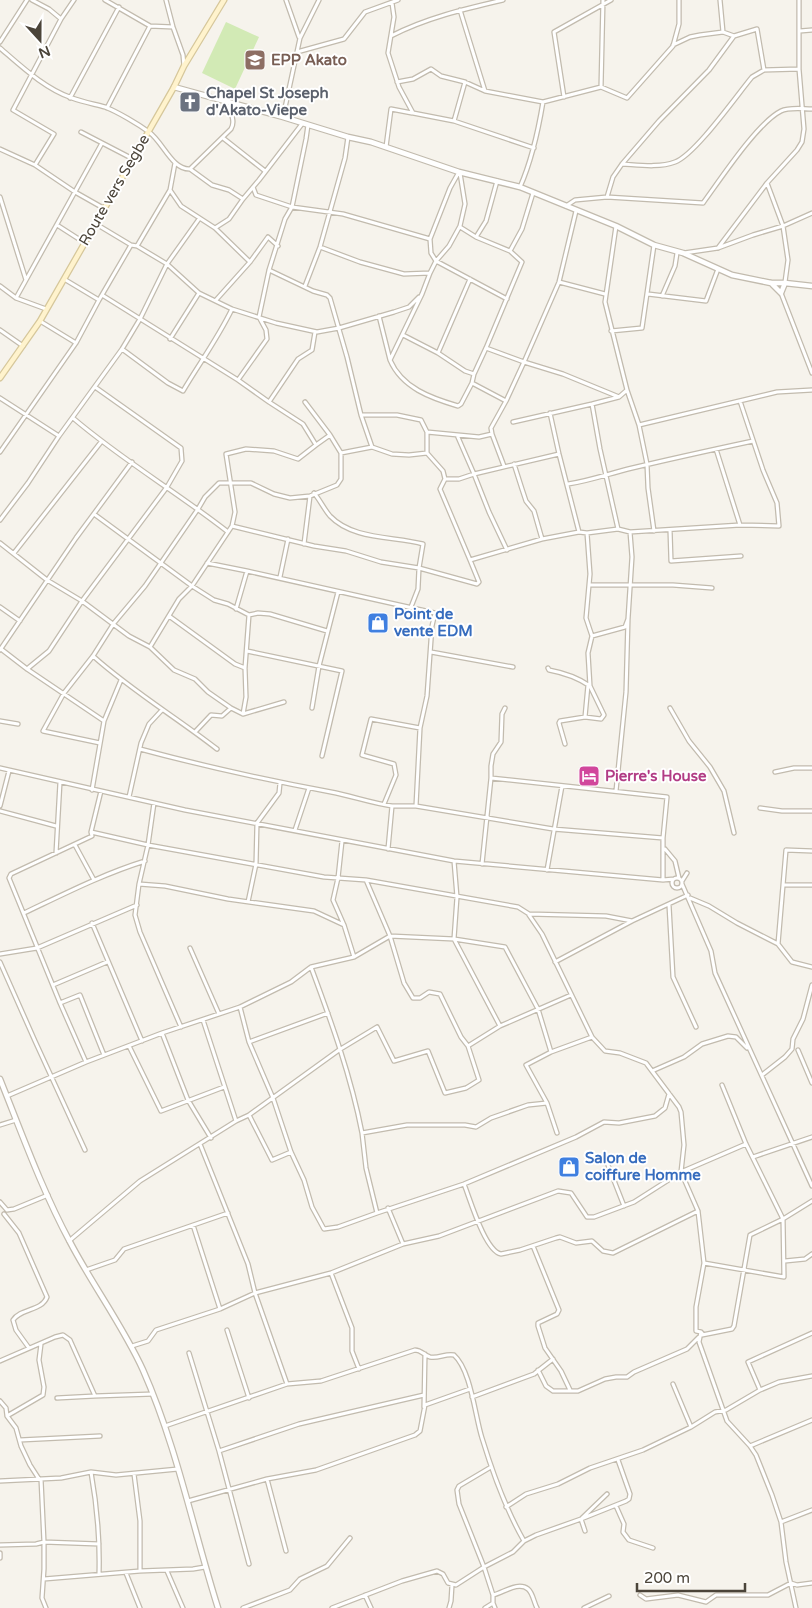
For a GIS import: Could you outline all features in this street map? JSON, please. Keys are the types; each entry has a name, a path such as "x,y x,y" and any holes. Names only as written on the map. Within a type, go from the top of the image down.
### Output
{"main road":[{"name":"Route vers Segbe","path":"0,377 40,321 174,87 184,66 224,0"}],"street":[{"path":"0,42 27,0"},
{"path":"32,0 49,9 61,19"},
{"path":"35,165 54,134 12,110 61,19 74,0"},
{"path":"105,0 150,26 173,28"},
{"path":"166,0 173,28 183,55 184,66"},
{"path":"168,6 171,0"},
{"path":"286,0 300,38"},
{"path":"283,117 300,38 319,0"},
{"path":"297,52 344,39 365,12 398,0"},
{"path":"390,36 407,28 460,10 503,0"},
{"path":"564,97 554,32 603,2 611,0"},
{"path":"672,46 679,24 679,0"},
{"path":"720,0 723,32"},
{"path":"718,248 767,183 800,146 804,133 799,69 799,0"},
{"path":"601,87 603,2"},
{"path":"392,3 394,18 388,52 397,82 413,113"},
{"path":"70,98 119,7"},
{"path":"460,10 485,91"},
{"path":"107,108 150,26"},
{"path":"397,82 413,79 431,70 441,76 465,82 485,91 542,102 601,87 627,98 672,46 690,37 723,32 734,36 757,30 764,70"},
{"path":"800,31 812,30"},
{"path":"607,197 613,177 622,164 659,121 708,70 734,36"},
{"path":"0,48 32,76 70,98 107,108 148,131 158,139 175,163 184,169 190,169 212,185 229,190 243,199"},
{"path":"622,164 656,166 676,162 694,149 752,76 764,70 799,69"},
{"path":"454,121 465,82"},
{"path":"174,87 386,147 460,172 520,187 616,226 654,245 677,253 718,248 783,226 812,213"},
{"path":"190,169 234,125 226,102"},
{"path":"520,187 534,148 542,102"},
{"path":"566,206 575,200 607,197 703,203 767,122 783,110 812,108"},
{"path":"386,147 391,109 454,121 534,148"},
{"path":"215,228 229,218 265,171 305,124"},
{"path":"238,380 267,339 266,330 259,317 269,270 286,219 292,207 306,139 305,124"},
{"path":"81,132 133,159"},
{"path":"305,286 320,247 330,213 345,158 348,137"},
{"path":"223,138 265,171"},
{"path":"16,298 102,143"},
{"path":"0,149 35,165 105,209"},
{"path":"137,246 170,190 175,163"},
{"path":"390,360 422,294 430,272 436,261 449,246 460,226 465,204 460,172"},
{"path":"460,172 450,188 430,240 431,253 436,261 507,299"},
{"path":"476,237 486,220 497,181"},
{"path":"767,183 783,226 788,260 785,283 781,293"},
{"path":"254,187 256,195 292,207 342,214 430,240"},
{"path":"170,190 181,206 215,228 250,262"},
{"path":"510,251 522,228 533,193"},
{"path":"0,197 26,280"},
{"path":"504,466 491,428 506,401 559,282 576,211"},
{"path":"0,520 122,349 140,319 167,264 199,219"},
{"path":"96,224 167,264 200,293 232,309 315,332 339,328 409,307 422,294"},
{"path":"57,225 84,243"},
{"path":"379,316 390,360 398,375 418,391 431,398 458,406 465,398 472,383 474,374 522,262 510,251 476,237 460,226"},
{"path":"616,226 605,302 627,390 639,425 654,531"},
{"path":"216,300 250,262 268,237 278,246"},
{"path":"0,452 76,343 131,245"},
{"path":"611,331 642,328 654,245"},
{"path":"320,247 360,262 404,274 430,272"},
{"path":"662,296 675,266 677,253"},
{"path":"683,253 732,274 771,283 812,286"},
{"path":"648,294 706,301 718,269"},
{"path":"269,270 330,298 361,415 372,447"},
{"path":"64,279 99,300"},
{"path":"438,353 470,279"},
{"path":"559,282 605,294"},
{"path":"771,283 781,293 812,373"},
{"path":"0,286 16,298 46,309"},
{"path":"170,339 200,293"},
{"path":"102,295 238,380 303,424 316,445"},
{"path":"122,349 168,383 183,391 202,358 221,331 232,309"},
{"path":"40,321 76,343"},
{"path":"0,330 23,346"},
{"path":"269,402 298,359 312,350 315,332"},
{"path":"403,335 438,353 465,371 474,374"},
{"path":"486,348 563,374 619,397"},
{"path":"472,383 506,401"},
{"path":"27,669 49,651 82,601 166,487 182,461 181,448 95,386"},
{"path":"513,422 619,397 627,390"},
{"path":"639,425 777,392 812,390"},
{"path":"0,398 59,436"},
{"path":"470,560 542,539 579,532 587,533 618,529 630,532 654,531 740,525 779,526 776,504 740,401"},
{"path":"100,743 43,731 64,693 93,656 114,623 161,564 205,497 219,483 251,483 274,494 290,498 310,496 337,485 341,479 341,453 305,402"},
{"path":"592,404 618,529"},
{"path":"550,413 579,532"},
{"path":"232,526 304,544 346,551 381,562 419,568 477,584 479,582 440,489 445,479 443,471 427,453 427,432 421,420 397,415 361,415"},
{"path":"73,418 101,442 132,462 228,532"},
{"path":"427,432 479,437 492,434"},
{"path":"150,647 180,599 192,586 232,526 235,512 226,454 246,449 274,451 298,459 330,435"},
{"path":"457,435 507,550"},
{"path":"568,484 590,481 607,474 646,464 753,440"},
{"path":"14,553 101,442"},
{"path":"341,453 372,447 392,454 427,453"},
{"path":"716,449 740,525"},
{"path":"445,479 459,478 559,454"},
{"path":"104,721 1,649 47,580 132,462"},
{"path":"514,464 526,501 534,511 542,539"},
{"path":"314,493 331,516 348,528 382,538 423,544 418,589 411,608"},
{"path":"304,544 310,496"},
{"path":"94,514 161,564 214,600 228,604 249,615 258,613 270,614 327,631"},
{"path":"670,530 671,561 741,556"},
{"path":"616,791 626,692 632,557 630,532"},
{"path":"585,717 589,685 588,653 592,636 586,618 590,561 587,533"},
{"path":"280,577 288,540"},
{"path":"0,543 47,580 82,601 129,636 150,647 174,670 195,679 208,692 231,708 242,714 284,702"},
{"path":"207,563 280,577 435,613 432,626 428,696 420,728 416,806"},
{"path":"236,609 247,571"},
{"path":"589,585 673,585 712,588"},
{"path":"312,708 319,666 338,592"},
{"path":"0,608 20,621"},
{"path":"242,714 246,697 249,615"},
{"path":"169,616 235,664 246,668"},
{"path":"592,636 625,627 628,619"},
{"path":"247,651 342,671 322,756"},
{"path":"431,652 513,667"},
{"path":"93,656 121,680 217,749"},
{"path":"548,668 549,670 566,673 589,685 604,715 602,719 585,717 560,721 559,724 566,744"},
{"path":"92,790 104,721 121,680"},
{"path":"195,732 211,715 222,716 231,708"},
{"path":"482,864 488,816 491,766 493,754 501,742 502,714 506,708"},
{"path":"670,708 689,741 710,767 724,791 734,833"},
{"path":"130,797 140,749 149,724 162,710"},
{"path":"384,804 396,772 394,764 362,755 370,719 420,728"},
{"path":"0,721 18,724"},
{"path":"140,749 280,783 392,806 416,806 554,828 664,838"},
{"path":"0,768 154,803 454,862 679,882"},
{"path":"775,772 794,768 812,768"},
{"path":"0,806 8,771"},
{"path":"491,778 667,797 663,880"},
{"path":"56,853 56,826 60,782"},
{"path":"248,902 256,864 257,823 279,793 280,783"},
{"path":"547,870 562,786"},
{"path":"295,830 309,788"},
{"path":"86,1062 52,985 9,876 92,836 101,791"},
{"path":"154,803 148,845 139,884 136,915 140,932 181,1027"},
{"path":"388,849 392,806"},
{"path":"760,808 782,811 812,811"},
{"path":"0,811 56,826"},
{"path":"92,832 148,845 324,877 366,880 518,907 529,914 542,934 592,1036 605,1051 620,1053 646,1064 679,1107 684,1145 681,1172 698,1211 704,1263 696,1307 695,1326 696,1331 702,1332 702,1335 732,1329 750,1235 783,1219 812,1201"},
{"path":"342,841 338,878 332,900 344,925 354,957"},
{"path":"75,845 94,880"},
{"path":"664,848 674,861 679,882 688,895 711,951 715,973 812,1186"},
{"path":"778,944 786,850 812,851"},
{"path":"24,913 118,869 145,861"},
{"path":"454,862 457,897 454,939 500,1026"},
{"path":"663,880 676,888 687,874"},
{"path":"69,1240 140,1182 249,1114 339,1050 377,1028 394,1061 428,1051 445,1093 466,1088 479,1080 468,1046 461,1037 440,994 429,992 420,998 413,998 404,983 390,936 366,880"},
{"path":"672,884 679,882"},
{"path":"139,884 165,886 228,899 314,911 344,925"},
{"path":"783,885 812,885"},
{"path":"555,962 632,921 688,895"},
{"path":"688,895 778,944 792,962 812,967"},
{"path":"0,954 37,948 136,904"},
{"path":"670,905 673,977 696,1027"},
{"path":"529,914 606,916 632,921"},
{"path":"92,923 142,1041"},
{"path":"7,1096 104,1055 240,1007 291,982 311,967 354,957 390,936 454,939 505,947 538,1009 551,1052"},
{"path":"190,948 219,1014"},
{"path":"0,962 86,1150"},
{"path":"52,985 107,962"},
{"path":"311,967 350,1082 362,1132 366,1168 377,1213"},
{"path":"762,1075 792,1049 793,1039 803,1019 812,985"},
{"path":"468,1046 500,1026 571,995"},
{"path":"60,1003 80,996 104,1055"},
{"path":"240,1007 249,1042 273,1098 291,1152 304,1180 312,1207 324,1228 338,1227 388,1208 464,1184 561,1144 604,1122 619,1123 655,1116 663,1111 667,1105 669,1093"},
{"path":"249,1042 328,1014"},
{"path":"202,1020 236,1121"},
{"path":"162,1033 188,1100 211,1138"},
{"path":"557,1133 547,1103 526,1066 551,1052 592,1036"},
{"path":"652,1071 684,1057 702,1044 728,1036 736,1037 749,1051"},
{"path":"129,1046 161,1111 224,1087"},
{"path":"798,1050 812,1083"},
{"path":"0,1079 48,1195 69,1240 85,1270 132,1346 153,1394 188,1501 218,1608"},
{"path":"704,1263 784,1277 783,1219 746,1144 722,1085"},
{"path":"362,1132 407,1125 465,1125 476,1127 491,1118 528,1105 547,1103"},
{"path":"249,1114 272,1160 291,1152"},
{"path":"0,1125 16,1120"},
{"path":"753,1157 812,1137"},
{"path":"200,1144 248,1264 255,1293 287,1384"},
{"path":"132,1346 148,1341 156,1330 220,1309 255,1293 331,1273 403,1244 439,1236 558,1191 571,1193 589,1218 634,1202 681,1172 746,1144"},
{"path":"606,1160 624,1206"},
{"path":"464,1184 488,1242 497,1253 501,1254 560,1238 576,1243 592,1242 603,1252 613,1254 698,1211"},
{"path":"0,1216 48,1195"},
{"path":"0,1202 19,1233 47,1297 44,1302 18,1314 13,1320 16,1330 29,1348"},
{"path":"388,1208 403,1244"},
{"path":"85,1270 115,1260 124,1250 228,1213"},
{"path":"193,1225 220,1309"},
{"path":"533,1246 559,1310 556,1314 538,1323 545,1348 570,1390"},
{"path":"785,1261 806,1259 812,1254"},
{"path":"331,1273 352,1328 352,1351 359,1369"},
{"path":"227,1330 248,1398"},
{"path":"538,1370 546,1386 553,1391 578,1391 616,1377 627,1377 634,1372 689,1348 702,1332"},
{"path":"702,1332 700,1342 727,1421 750,1446 761,1467 781,1522 786,1562 796,1608"},
{"path":"760,1390 748,1362 812,1333"},
{"path":"0,1361 61,1335 67,1337 95,1396"},
{"path":"7,1416 43,1395 44,1387 39,1360 41,1343"},
{"path":"165,1426 287,1384 321,1381 415,1350 420,1350 433,1357 447,1354 454,1355 462,1366 470,1389 481,1435 506,1507 524,1541"},
{"path":"189,1354 219,1451 249,1564"},
{"path":"188,1501 267,1479 316,1470 420,1432 424,1407 425,1354"},
{"path":"472,1397 534,1374 553,1359"},
{"path":"506,1507 526,1494 558,1484 590,1468 643,1450 760,1390 779,1382 812,1376"},
{"path":"673,1384 691,1427"},
{"path":"424,1407 427,1404 470,1389"},
{"path":"57,1398 153,1394"},
{"path":"219,1451 299,1424 424,1395"},
{"path":"0,1401 6,1408 7,1416 16,1428 30,1465 40,1479 44,1542 42,1598 46,1608"},
{"path":"750,1446 812,1420"},
{"path":"20,1440 100,1436"},
{"path":"332,1608 402,1581 437,1571 441,1572 448,1583 456,1585 515,1550 524,1541 545,1531 616,1506 630,1499 618,1460"},
{"path":"491,1467 459,1486 457,1490 459,1504 484,1567 495,1608"},
{"path":"0,1481 61,1478 92,1472 116,1475 178,1470"},
{"path":"92,1472 96,1496 99,1574"},
{"path":"134,1474 140,1521 140,1571"},
{"path":"267,1479 286,1551"},
{"path":"581,1519 589,1514 607,1494"},
{"path":"616,1506 624,1524 623,1532 629,1540 653,1548"},
{"path":"781,1522 812,1510"},
{"path":"581,1519 586,1532"},
{"path":"243,1608 290,1590 300,1579 326,1566 350,1538"},
{"path":"0,1545 44,1542 99,1544"},
{"path":"0,1553 0,1558"},
{"path":"44,1579 205,1567"},
{"path":"167,1571 183,1608"},
{"path":"126,1573 140,1608"},
{"path":"640,1595 646,1599 678,1595 706,1602 716,1595 768,1595 791,1583 797,1585 812,1583"},
{"path":"449,1608 452,1600 452,1585"},
{"path":"493,1595 516,1587 522,1587 530,1591 536,1608"},
{"path":"366,1595 371,1608"},
{"path":"584,1608 609,1596"},
{"path":"485,1608 493,1603"}],"green space":[{"path":"226,22 259,37 235,89 202,73"}],"place":[{"name":"EPP Akato","path":"255,60"},
{"name":"Chapel St Joseph d'Akato-Viepe","path":"190,102"},
{"name":"Point de vente EDM","path":"378,623"},
{"name":"Pierre's House","path":"589,776"},
{"name":"Salon de coiffure Homme","path":"569,1167"}]}
